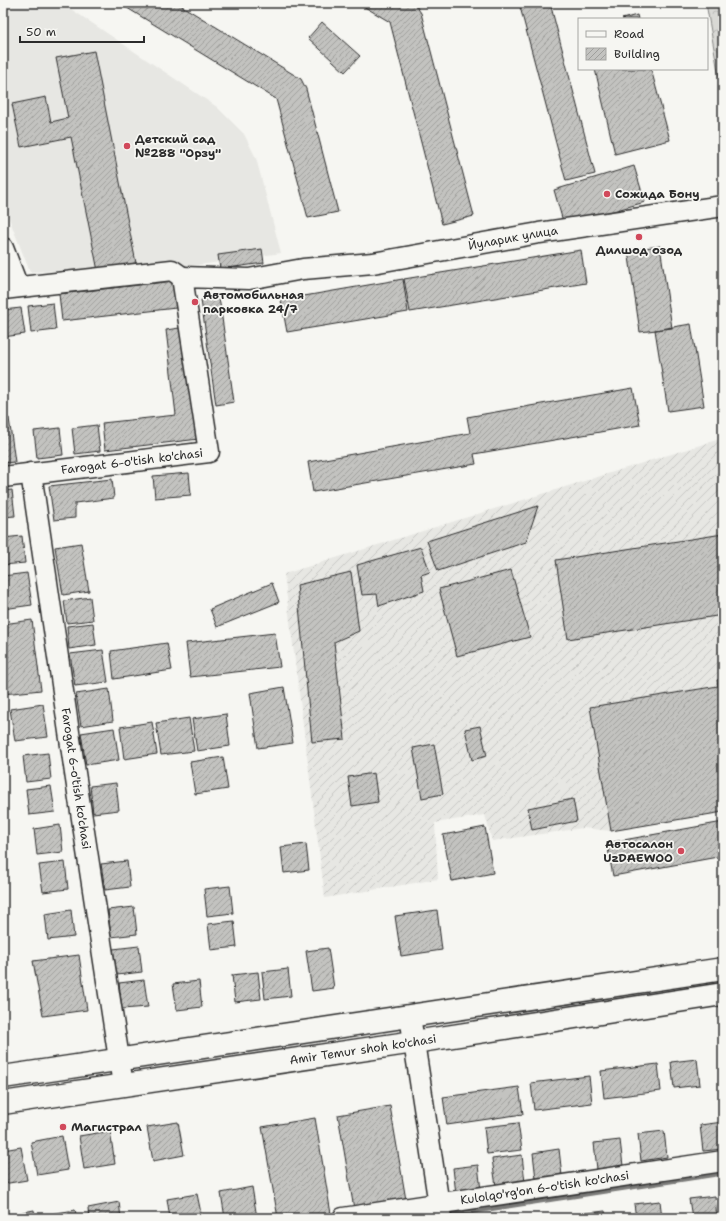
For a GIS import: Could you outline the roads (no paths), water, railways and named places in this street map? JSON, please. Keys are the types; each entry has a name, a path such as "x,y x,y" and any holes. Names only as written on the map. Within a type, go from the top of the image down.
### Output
{"main road":[{"name":"Amir Temur shoh ko'chasi","path":"3,1077 723,969"},
{"name":"Amir Temur shoh ko'chasi","path":"3,1102 414,1042 723,994"}],"street":[{"name":"Йуларик улица","path":"11,288 172,270 182,277 249,279 303,269 373,263 539,233 723,206"},
{"path":"3,248 11,288"},
{"name":"Farogat 6-o'tish ko'chasi","path":"3,477 32,472 209,452 182,277"},
{"name":"Farogat 6-o'tish ko'chasi","path":"32,472 74,766 123,1085"},
{"path":"410,1016 440,1211"},
{"name":"Kulolqo'rg'on 6-o'tish ko'chasi","path":"343,1218 440,1211 723,1161"}],"waterway":[{"path":"449,1215 723,1173"}],"place":[{"name":"Детский сад №288 \"Орзу\"","path":"127,146"},
{"name":"Сожида Бону","path":"607,194"},
{"name":"Дилшод озод","path":"639,237"},
{"name":"Автомобильная парковка 24/7","path":"195,302"},
{"name":"Автосалон UzDAEWOO","path":"681,851"},
{"name":"Магистрал","path":"63,1127"}]}
